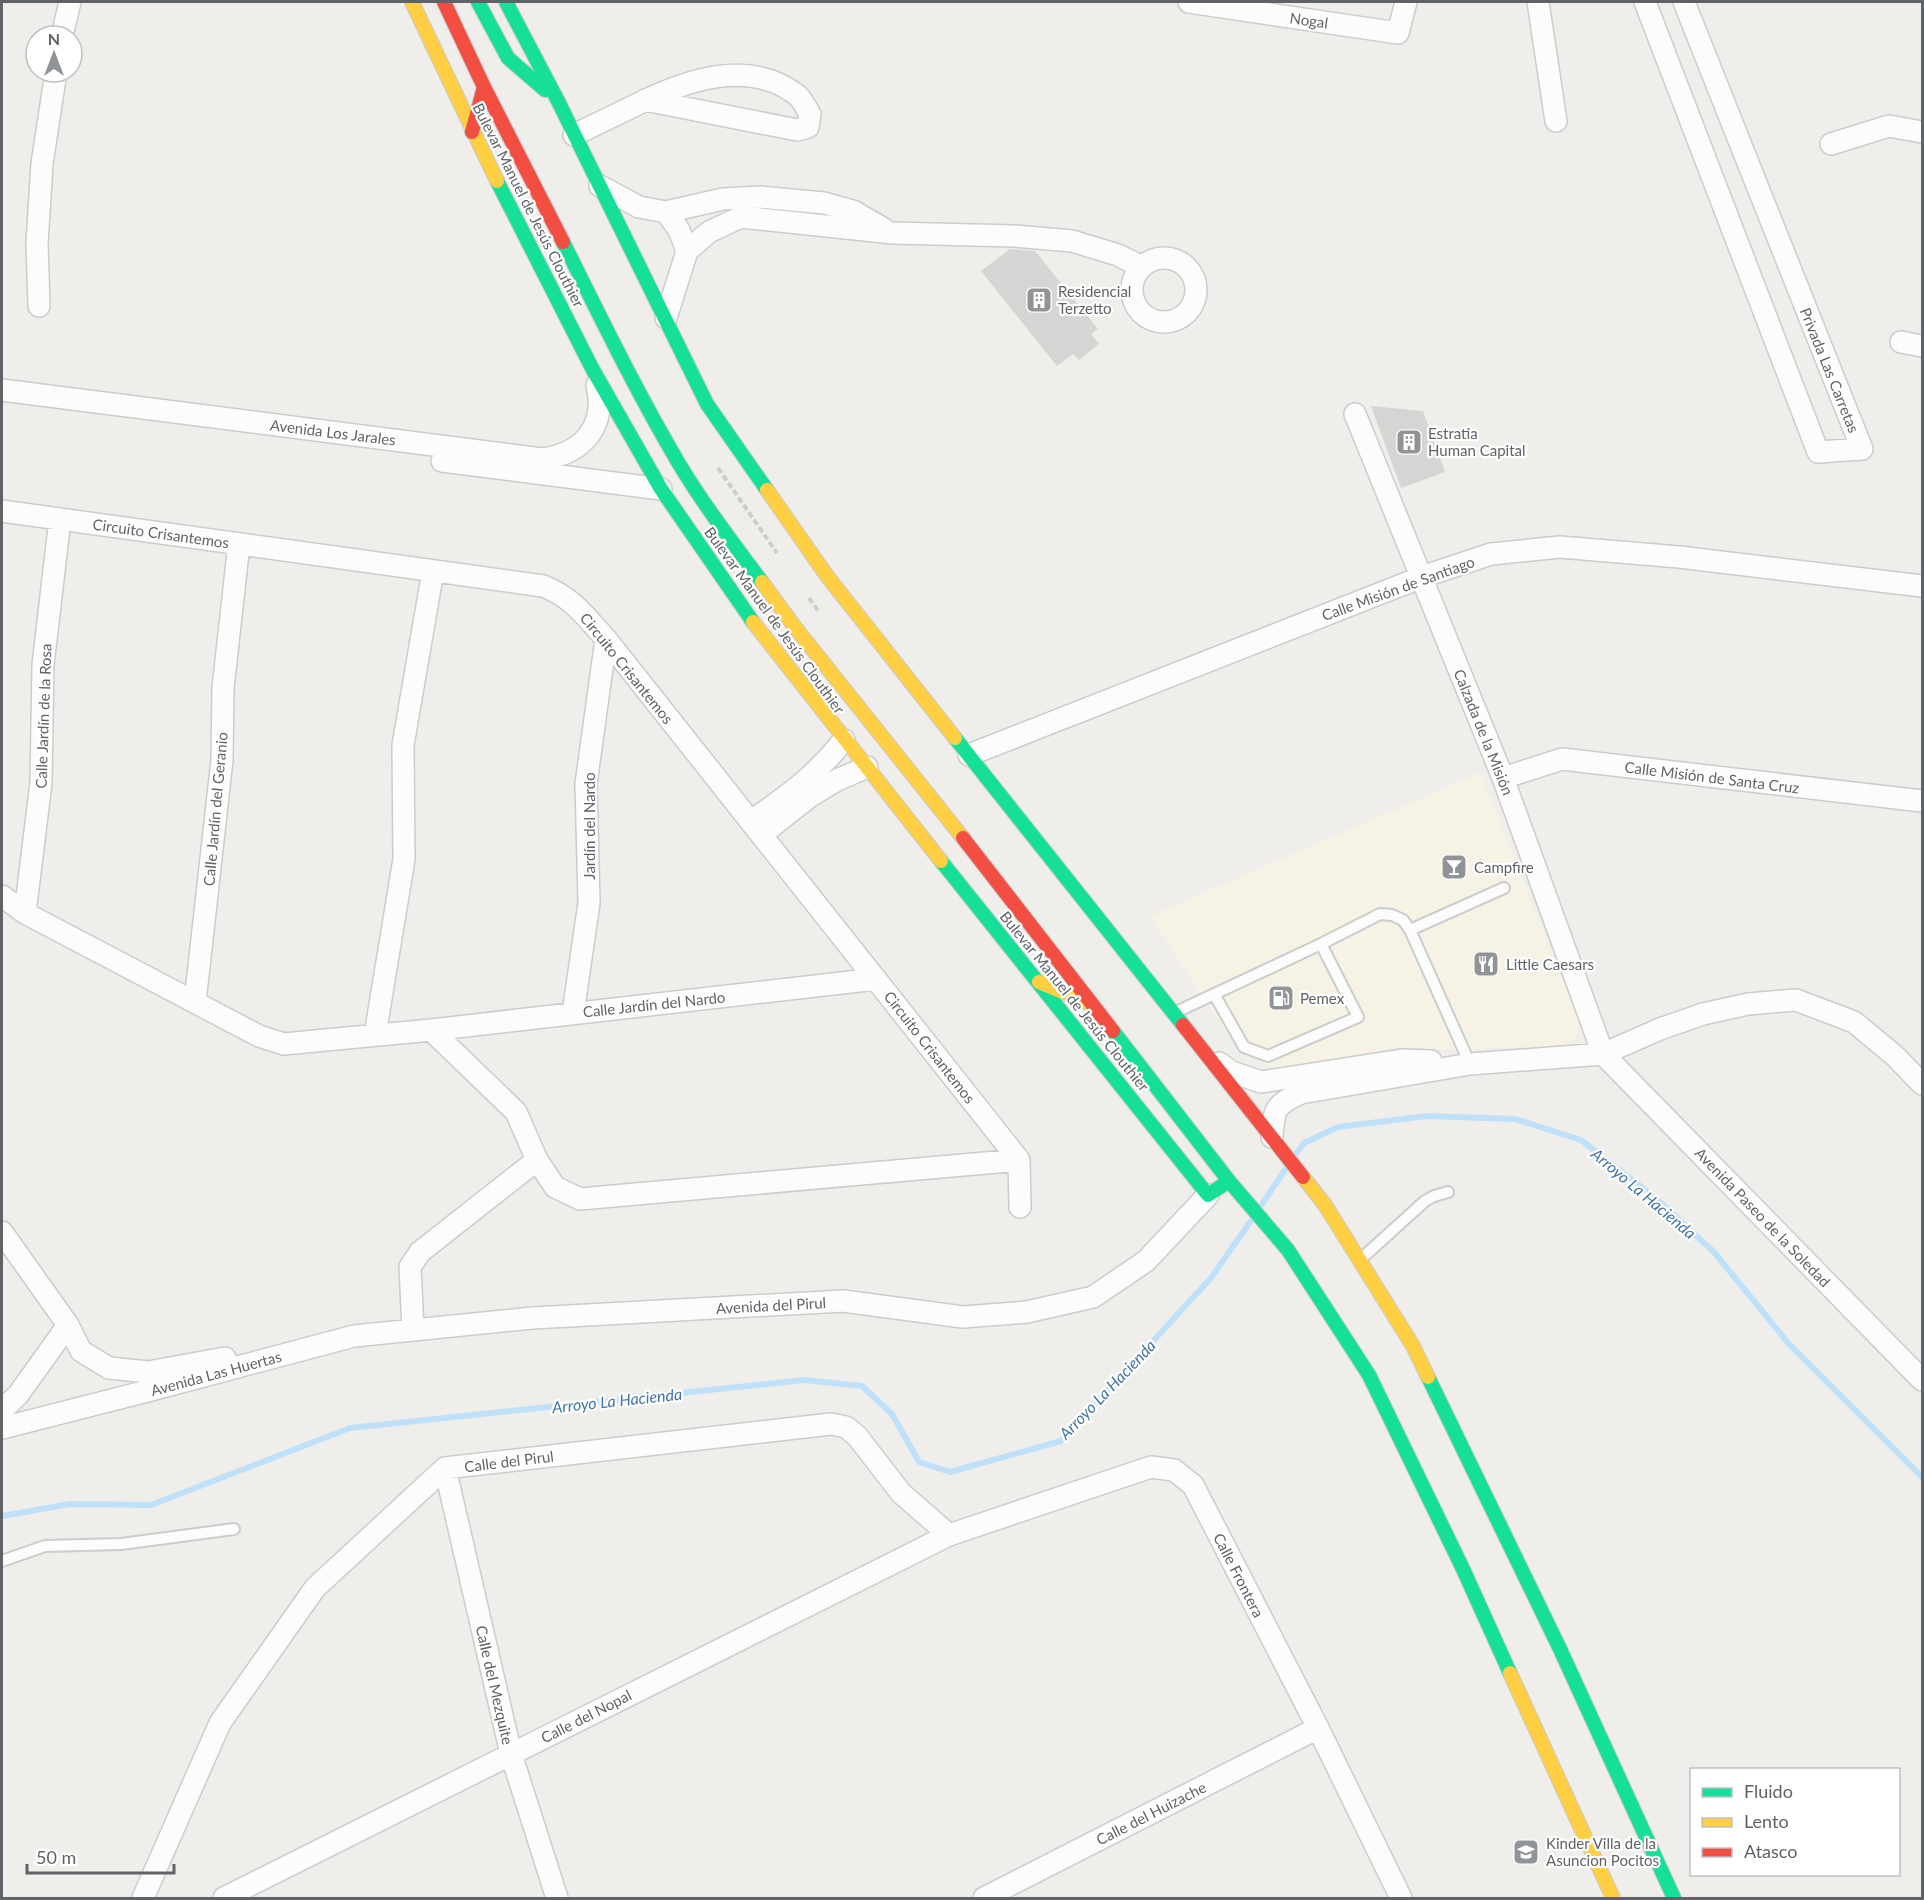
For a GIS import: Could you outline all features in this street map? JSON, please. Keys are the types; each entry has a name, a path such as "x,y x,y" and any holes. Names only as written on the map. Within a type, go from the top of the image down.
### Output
{"main road":[{"name":"Bulevar Manuel de Jesús Clouthier","path":"412,2 472,132 593,370 661,489 753,622 844,740 1208,1195"},
{"path":"444,2 484,87 642,398 679,464 714,517 794,626 922,785 1229,1181 1287,1250 1369,1376 1463,1569 1613,1899"},
{"path":"478,2 508,58 558,101"},
{"path":"506,2 558,101 707,404 827,576 1325,1205 1413,1346 1560,1649 1674,1899"},
{"path":"472,132 484,87"},
{"path":"1039,982 1092,1005"},
{"path":"1208,1195 1229,1181"}],"street":[{"path":"65,24 70,2"},
{"name":"Nogal","path":"1189,2 1398,33 1406,2"},
{"path":"1538,2 1556,120"},
{"name":"Privada Las Carretas","path":"1645,2 1818,452 1862,449 1684,2"},
{"path":"574,135 645,100 674,86 728,74 769,80 798,96 810,114 808,127 797,130 645,100"},
{"path":"39,306 37,243 42,164 54,84"},
{"path":"1831,144 1889,126 1923,132"},
{"path":"600,186 639,207 666,213 723,199 760,196 824,203 853,211 893,233"},
{"path":"666,213 680,230 687,251"},
{"path":"666,318 687,251 709,232 741,217 893,233 1016,236 1072,241 1118,255 1140,266"},
{"path":"1901,342 1923,346"},
{"name":"Avenida Los Jarales","path":"2,390 542,459 567,454 589,435 595,425 600,412 600,397 593,370"},
{"name":"Avenida Los Jarales","path":"2,404 661,489"},
{"name":"Calzada de la Misión","path":"1354,414 1503,778 1603,1054"},
{"name":"Circuito Crisantemos","path":"2,511 543,586 559,592 573,603 606,639 1019,1160"},
{"name":"Calle Jardín de la Rosa","path":"25,913 41,783 43,665 60,519"},
{"name":"Calle Jardín del Geranio","path":"195,1002 222,760 223,688 238,544"},
{"name":"Calle Misión de Santiago","path":"969,755 1422,577 1491,554 1560,547 1679,557 1923,586"},
{"path":"375,1035 404,859 404,745 433,571"},
{"name":"Jardín del Nardo","path":"573,1013 589,903 586,784 606,639"},
{"path":"756,828 824,765 844,740"},
{"name":"Calle Misión de Santa Cruz","path":"1503,778 1562,759 1918,803"},
{"path":"756,828 837,780 867,767"},
{"path":"2,896 25,913 259,1036 284,1044 431,1030 516,1112 537,1160 555,1187 580,1199 1019,1160 1020,1207"},
{"name":"Calle Jardín del Nardo","path":"431,1030 876,979"},
{"path":"1272,1137 1274,1114 1283,1101 1301,1093 1470,1064 1603,1054 1660,1029 1703,1014 1748,1004 1796,1000 1854,1022 1895,1056 1923,1084"},
{"path":"1204,1053 1232,1072 1262,1082 1402,1060 1455,1061 1470,1064"},
{"name":"Avenida Paseo de la Soledad","path":"1603,1054 1923,1380"},
{"path":"413,1330 410,1267 420,1252 537,1160"},
{"name":"Avenida del Pirul","path":"294,1352 354,1336 533,1318 843,1301 963,1317 1027,1312 1093,1297 1146,1261 1208,1195"},
{"name":"Avenida Las Huertas","path":"2,1232 68,1325 81,1352 109,1368 148,1372 226,1357 294,1352"},
{"path":"2,1410 18,1395 68,1325"},
{"name":"Avenida Las Huertas","path":"2,1428 294,1352"},
{"name":"Calle del Pirul","path":"143,1899 220,1723 315,1588 445,1468 831,1424 846,1427 857,1436 901,1492 949,1535"},
{"name":"Calle Frontera","path":"949,1535 1151,1467 1174,1470 1193,1485 1318,1728 1401,1899"},
{"name":"Calle del Mezquite","path":"445,1468 511,1754 557,1899"},
{"name":"Calle del Nopal","path":"224,1899 949,1535"},
{"name":"Calle del Huizache","path":"984,1899 1318,1728"}],"lane":[{"path":"1410,930 1504,888"},
{"path":"1173,1013 1380,914 1392,915 1403,920 1410,930 1470,1064"},
{"path":"1214,994 1244,1047 1268,1056 1358,1017 1321,944"},
{"path":"1360,1260 1425,1201 1448,1192"},
{"path":"2,1561 45,1546 121,1544 234,1529"}],"shaded area":[{"path":"1480,773 1580,1024 1571,1043 1557,1047 1490,1048 1462,1051 1400,1047 1276,1069 1253,1058 1235,1045 1150,916"}],"building":[{"name":"Residencial Terzetto","path":"1010,249 1035,251 1098,329 1091,334 1099,344 1079,360 1073,354 1057,366 981,271"},
{"name":"Estratia Human Capital","path":"1371,406 1423,411 1445,472 1401,488"}],"waterway":[{"name":"Arroyo La Hacienda","path":"1296,1154 1304,1143 1338,1127 1427,1116 1515,1119 1581,1140 1653,1196 1714,1252 1789,1344 1922,1477"},
{"name":"Arroyo La Hacienda","path":"1262,1204 1285,1170"},
{"name":"Arroyo La Hacienda","path":"2,1516 70,1504 151,1505 350,1428 804,1380 862,1386 892,1414 919,1462 950,1472 1061,1441 1211,1278 1250,1222"}],"traffic: fast":[{"path":"478,2 508,58 545,90"},
{"path":"506,2 558,101 707,404 767,490"},
{"path":"497,181 593,370 661,489 753,622"},
{"path":"563,242 633,381 678,462 708,508 762,582"},
{"path":"955,738 1183,1025"},
{"path":"941,861 1208,1195 1229,1181"},
{"path":"1113,1031 1229,1181 1288,1250 1369,1375 1463,1569 1510,1673"},
{"path":"1428,1377 1560,1649 1674,1898"}],"traffic: slow":[{"path":"412,2 497,181"},
{"path":"767,490 827,576 955,738"},
{"path":"762,582 794,626 963,838"},
{"path":"753,622 941,861"},
{"path":"1039,982 1089,1003"},
{"path":"1303,1177 1325,1205 1413,1346 1428,1377"},
{"path":"1510,1673 1613,1898"}],"traffic: jam":[{"path":"444,2 484,87 563,242"},
{"path":"472,132 484,87"},
{"path":"963,838 1113,1031"},
{"path":"1183,1025 1303,1177"}],"place":[{"name":"Residencial Terzetto","path":"1039,300"},
{"name":"Estratia Human Capital","path":"1409,442"},
{"name":"Campfire","path":"1454,867"},
{"name":"Little Caesars","path":"1486,964"},
{"name":"Pemex","path":"1281,998"},
{"name":"Kinder Villa de la Asuncion Pocitos","path":"1526,1852"}]}
